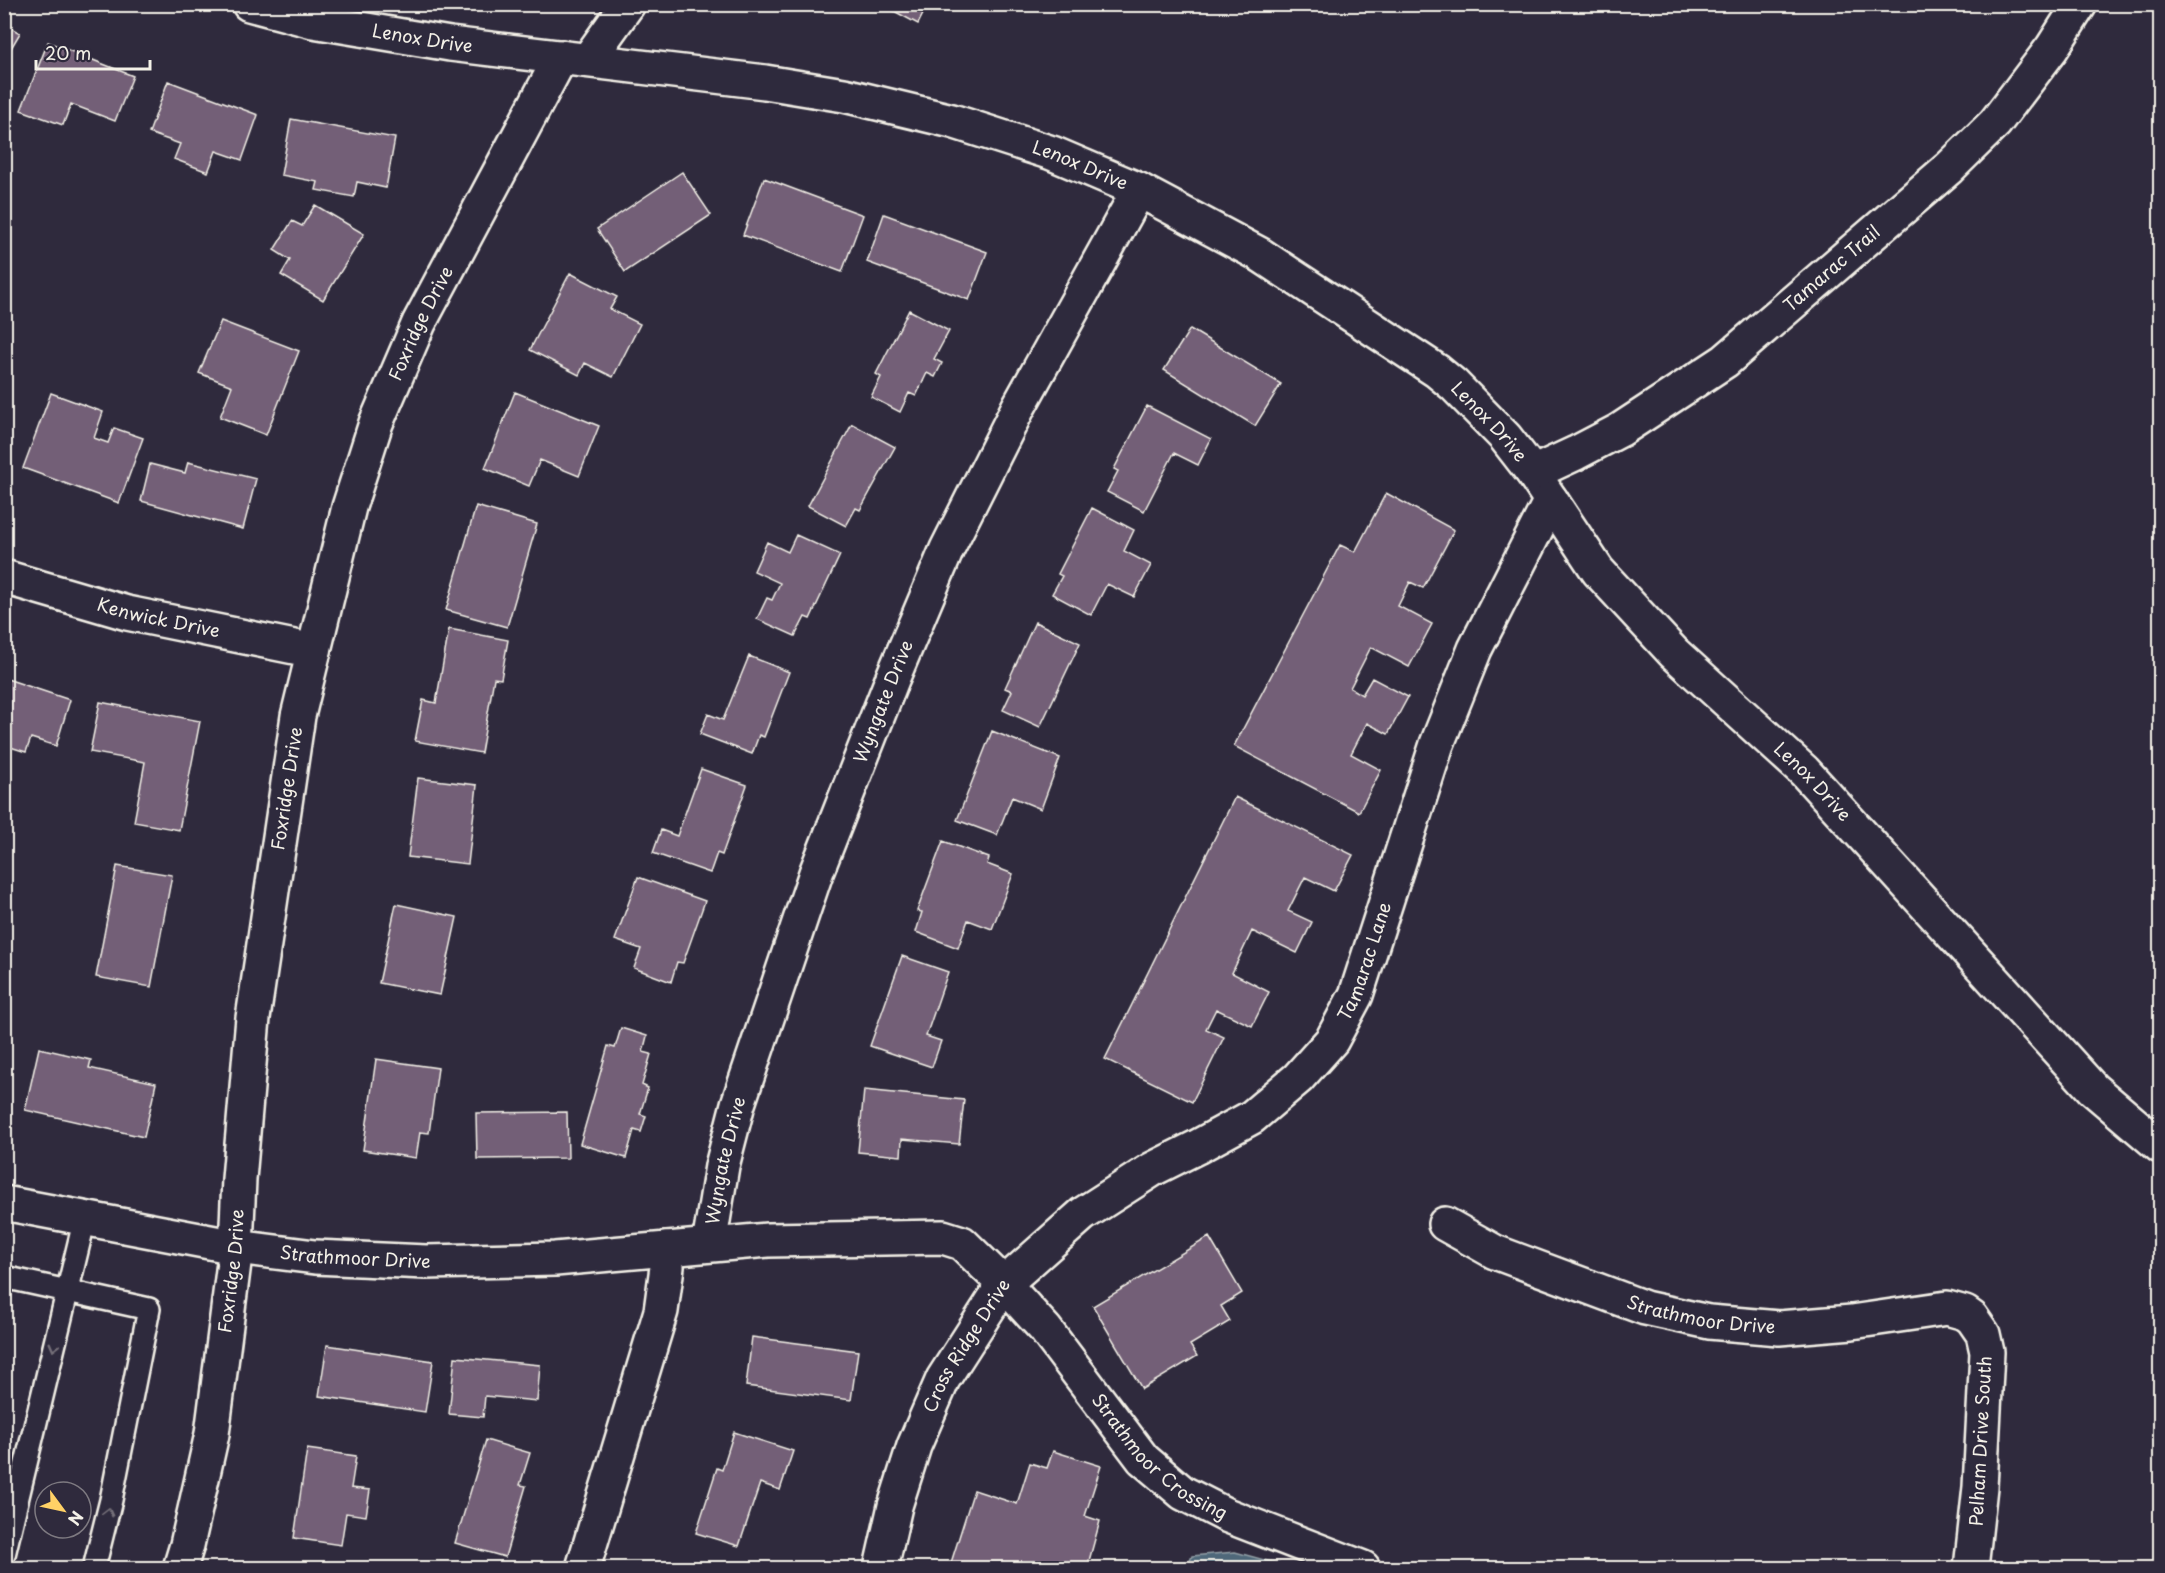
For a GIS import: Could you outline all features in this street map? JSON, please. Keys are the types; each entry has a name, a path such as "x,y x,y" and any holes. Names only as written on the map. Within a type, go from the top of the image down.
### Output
{"street":[{"name":"Lenox Drive","path":"249,4 313,21 450,44 765,82 844,95 952,121 1052,153 1139,190 1259,254 1437,371 1454,385 1505,437 1533,472 1598,571 1674,653 1804,771 2092,1089 2160,1146"},
{"name":"Foxridge Drive","path":"180,1569 212,1434 236,1246 239,1179 253,1018 298,716 350,507 376,423 419,323 574,59 628,4"},
{"name":"Tamarac Trail","path":"1533,472 1620,430 1734,354 1949,168 1995,123 2052,48 2080,4"},
{"name":"Wyngate Drive","path":"710,1245 722,1166 738,1104 816,873 893,677 947,549 988,467 1019,406 1139,190"},
{"name":"Tamarac Lane","path":"1004,1284 1083,1214 1153,1169 1197,1148 1252,1117 1298,1078 1332,1040 1356,995 1437,744 1475,650 1551,500"},
{"name":"Kenwick Drive","path":"4,577 127,613 314,651"},
{"name":"Strathmoor Drive","path":"4,1203 236,1246 315,1257 426,1262 555,1259 710,1245"},
{"name":"Strathmoor Drive","path":"1445,1224 1495,1252 1646,1308 1710,1322 1779,1328 1852,1322 1947,1308 1965,1313 1972,1318"},
{"name":"Cross Ridge Drive","path":"710,1245 768,1240 943,1237 962,1243 1004,1284 943,1379 914,1446 896,1506 881,1569"},
{"path":"583,1569 661,1311 667,1267 666,1249"},
{"name":"Strathmoor Crossing","path":"1004,1284 1045,1329 1143,1459 1183,1492 1226,1515 1363,1569"},
{"name":"Pelham Drive South","path":"1971,1569 1980,1487 1987,1352 1983,1334 1972,1318"}],"lane":[{"path":"4,1555 85,1218"},
{"path":"4,1277 149,1309 111,1500 94,1569"}],"water":[{"path":"1235,1552 1279,1564 1281,1568 1187,1568 1192,1556"}],"building":[{"path":"881,4 928,4 918,24"},
{"path":"4,24 20,33 4,60"},
{"path":"48,42 133,76 115,121 71,104 63,125 21,110"},
{"path":"168,81 258,115 242,160 216,151 208,172 174,159 180,144 149,133"},
{"path":"291,119 395,138 386,188 357,182 354,197 316,190 318,182 281,175"},
{"path":"682,172 711,215 625,272 597,229"},
{"path":"764,178 863,215 842,272 743,235"},
{"path":"315,205 364,234 323,300 281,275 290,260 274,250 292,221 302,226"},
{"path":"884,214 987,252 969,300 867,262"},
{"path":"570,273 617,297 610,309 640,324 613,377 585,363 579,375 530,350"},
{"path":"909,310 949,331 934,359 942,363 935,377 927,373 916,396 909,393 900,412 871,397 881,377 876,374"},
{"path":"221,321 299,351 266,435 220,417 232,386 199,373"},
{"path":"1190,329 1281,384 1255,426 1164,370"},
{"path":"515,392 599,426 579,476 540,460 529,486 485,468"},
{"path":"51,393 103,412 94,438 108,443 114,428 143,438 119,503 23,468"},
{"path":"1147,406 1211,439 1198,465 1174,453 1144,511 1107,492 1118,471 1114,469"},
{"path":"852,424 895,447 860,510 856,508 846,526 808,506"},
{"path":"188,462 256,479 243,529 141,501 150,464 185,473"},
{"path":"1386,493 1454,530 1423,588 1410,582 1398,606 1432,624 1409,667 1371,647 1350,688 1362,695 1372,678 1408,697 1388,734 1367,723 1351,754 1381,770 1359,812 1234,746 1340,545 1355,552"},
{"path":"476,506 537,524 507,627 446,610"},
{"path":"1092,508 1134,530 1124,551 1151,565 1134,597 1107,584 1091,615 1052,594 1062,576 1058,574"},
{"path":"796,535 840,555 810,619 805,617 795,636 757,619 767,598 772,600 780,583 754,571 767,542 788,552"},
{"path":"1035,622 1080,643 1040,727 1003,710 1012,691 1005,688"},
{"path":"449,629 508,640 501,679 494,678 481,753 415,741 423,700 436,703"},
{"path":"749,656 789,672 764,737 759,735 752,754 700,734 708,714 723,720"},
{"path":"4,678 70,700 56,746 31,738 26,752 4,745"},
{"path":"100,702 200,721 179,830 134,822 145,762 90,752"},
{"path":"992,731 1060,758 1041,809 1012,797 997,835 957,820"},
{"path":"701,769 747,785 722,855 717,853 710,873 653,853 661,830 677,836"},
{"path":"418,778 477,785 468,864 408,857"},
{"path":"1235,797 1353,855 1334,891 1305,877 1288,911 1312,922 1297,953 1252,931 1232,973 1269,992 1252,1026 1216,1009 1206,1029 1224,1037 1192,1102 1105,1059"},
{"path":"943,841 989,858 987,864 1013,874 992,929 968,920 958,948 916,932 922,912 917,911"},
{"path":"117,866 172,875 151,987 96,977"},
{"path":"638,877 705,901 683,963 677,962 671,982 634,968 641,949 615,940"},
{"path":"396,904 457,917 440,995 379,983"},
{"path":"902,956 948,972 926,1036 941,1041 932,1067 870,1046"},
{"path":"621,1028 647,1036 643,1052 651,1054 642,1085 648,1088 640,1114 646,1116 641,1132 634,1130 626,1158 580,1144 608,1046 615,1048"},
{"path":"39,1048 91,1060 89,1068 156,1083 144,1137 25,1110"},
{"path":"376,1059 438,1068 429,1133 420,1132 416,1158 363,1150"},
{"path":"864,1090 964,1100 959,1144 902,1139 901,1156 858,1152"},
{"path":"567,1112 568,1158 477,1159 476,1113"},
{"path":"1209,1237 1242,1293 1221,1306 1230,1321 1190,1345 1197,1356 1142,1389 1093,1306"},
{"path":"752,1337 858,1351 851,1400 746,1386"},
{"path":"327,1345 433,1361 425,1412 319,1396"},
{"path":"455,1357 540,1365 537,1401 485,1396 483,1417 449,1414"},
{"path":"734,1432 793,1451 780,1490 760,1483 739,1546 696,1533 717,1468 722,1470"},
{"path":"486,1440 530,1453 520,1485 526,1486 505,1557 455,1543"},
{"path":"307,1449 356,1456 351,1488 370,1490 366,1516 346,1513 341,1545 294,1538"},
{"path":"1053,1451 1101,1466 1085,1516 1100,1521 1087,1568 959,1568 950,1566 974,1490 1017,1504 1030,1463 1047,1468"}]}
